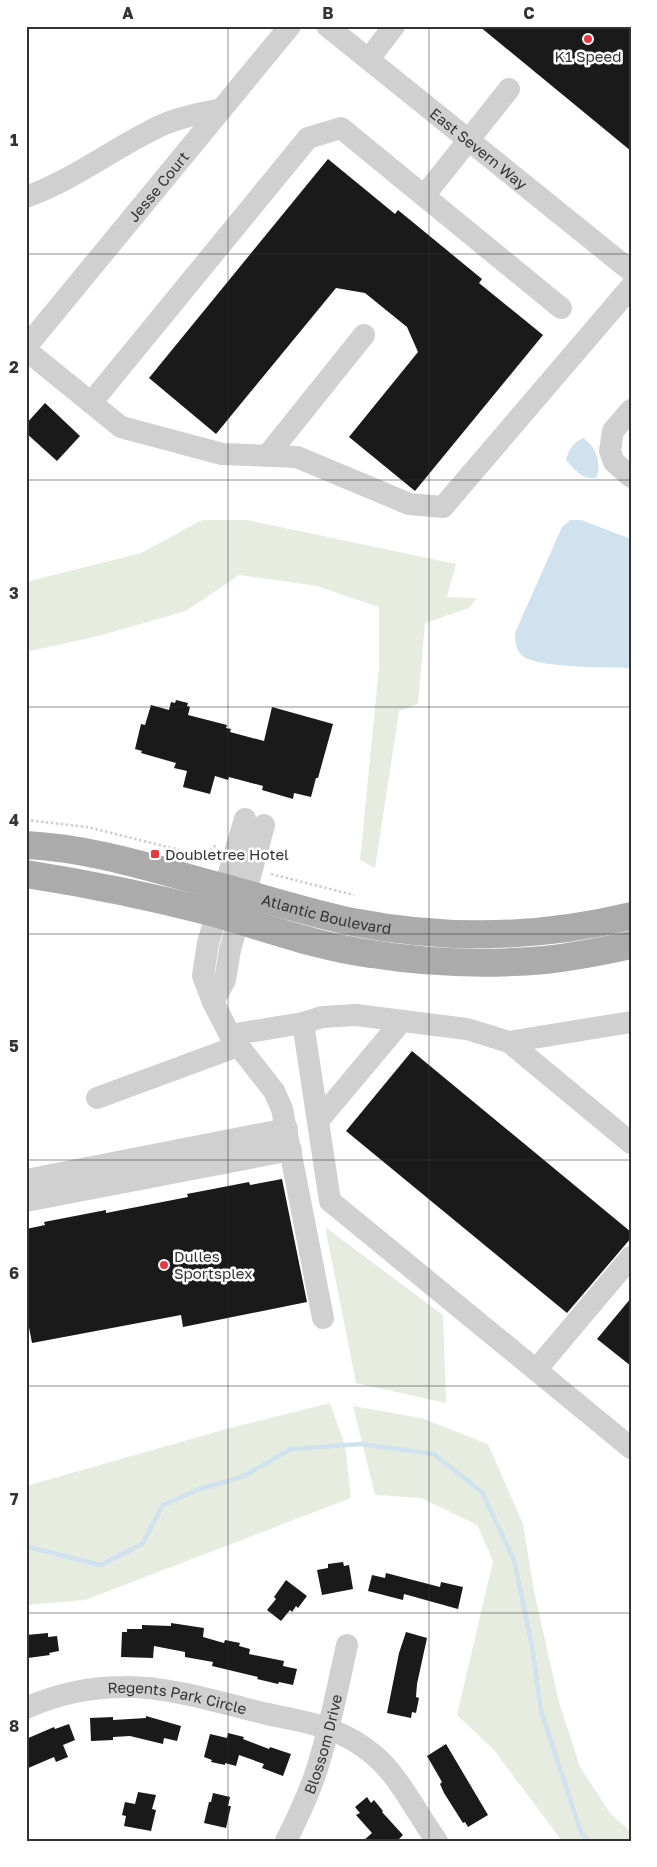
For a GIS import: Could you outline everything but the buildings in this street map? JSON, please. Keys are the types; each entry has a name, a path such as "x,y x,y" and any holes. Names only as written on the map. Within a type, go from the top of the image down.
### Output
{"main road":[{"name":"Atlantic Boulevard","path":"26,845 52,846 132,863 352,922 394,929 455,934 528,932 572,928 631,916"},
{"name":"Atlantic Boulevard","path":"26,874 146,896 325,945 370,954 471,963 546,960 631,945"}],"street":[{"name":"Jesse Court","path":"26,349 290,26"},
{"name":"East Severn Way","path":"327,26 631,271"},
{"path":"370,59 394,26"},
{"path":"424,196 509,89"},
{"path":"26,197 46,190 153,129 181,118 222,109"},
{"path":"91,403 308,138 341,128 561,308"},
{"path":"26,349 121,427 222,454 297,457 409,504 443,507 631,287"},
{"path":"267,456 364,335"},
{"path":"631,410 613,432 610,451 614,462 631,477"},
{"path":"255,822 228,918 208,943 203,976 213,1002 234,1040 274,1091 282,1109 323,1318"},
{"path":"97,1098 234,1040 322,1017 356,1016 467,1029 509,1042 631,1143"},
{"path":"318,1122 401,1022"},
{"path":"509,1042 631,1022"},
{"path":"304,1023 330,1201 631,1448"},
{"path":"26,1180 289,1139"},
{"path":"26,1201 289,1139"},
{"path":"536,1370 631,1257"},
{"name":"Blossom Drive","path":"286,1841 303,1806 316,1770 348,1645"},
{"name":"Regents Park Circle","path":"26,1708 67,1693 97,1688 128,1687 160,1690 202,1698 328,1728 357,1742 391,1772 437,1841"}],"path":[{"path":"26,820 87,827 204,856 218,844"},
{"path":"269,872 354,895"}],"shaded area":[{"path":"202,520 247,520 456,564 447,597 477,598 469,608 425,623 418,704 399,711 375,868 360,860 379,668 379,607 317,586 239,575 186,611 98,636 26,652 26,582 141,553"},
{"path":"325,1227 443,1315 446,1403 356,1383"},
{"path":"330,1403 345,1445 351,1498 85,1600 26,1605 26,1486 230,1428"},
{"path":"353,1406 421,1418 488,1444 523,1524 534,1591 559,1702 580,1767 610,1813 631,1832 631,1841 562,1841 494,1750 457,1715 493,1561 477,1525 421,1498 375,1495"}],"water":[{"path":"583,438 591,445 597,456 599,468 596,478 583,476 566,460 572,447"},
{"path":"570,520 581,520 631,539 631,668 559,665 532,661 521,655 518,649 515,633 562,527"}],"waterway":[{"path":"26,1549 28,1547 101,1565 142,1544 163,1505 200,1489 244,1476 291,1449 361,1444 434,1454 482,1492 514,1560 532,1646 541,1711 581,1832 588,1841"}],"place":[{"name":"K1 Speed","path":"588,39"},
{"name":"Doubletree Hotel","path":"155,854"},
{"name":"Dulles Sportsplex","path":"164,1265"}]}
